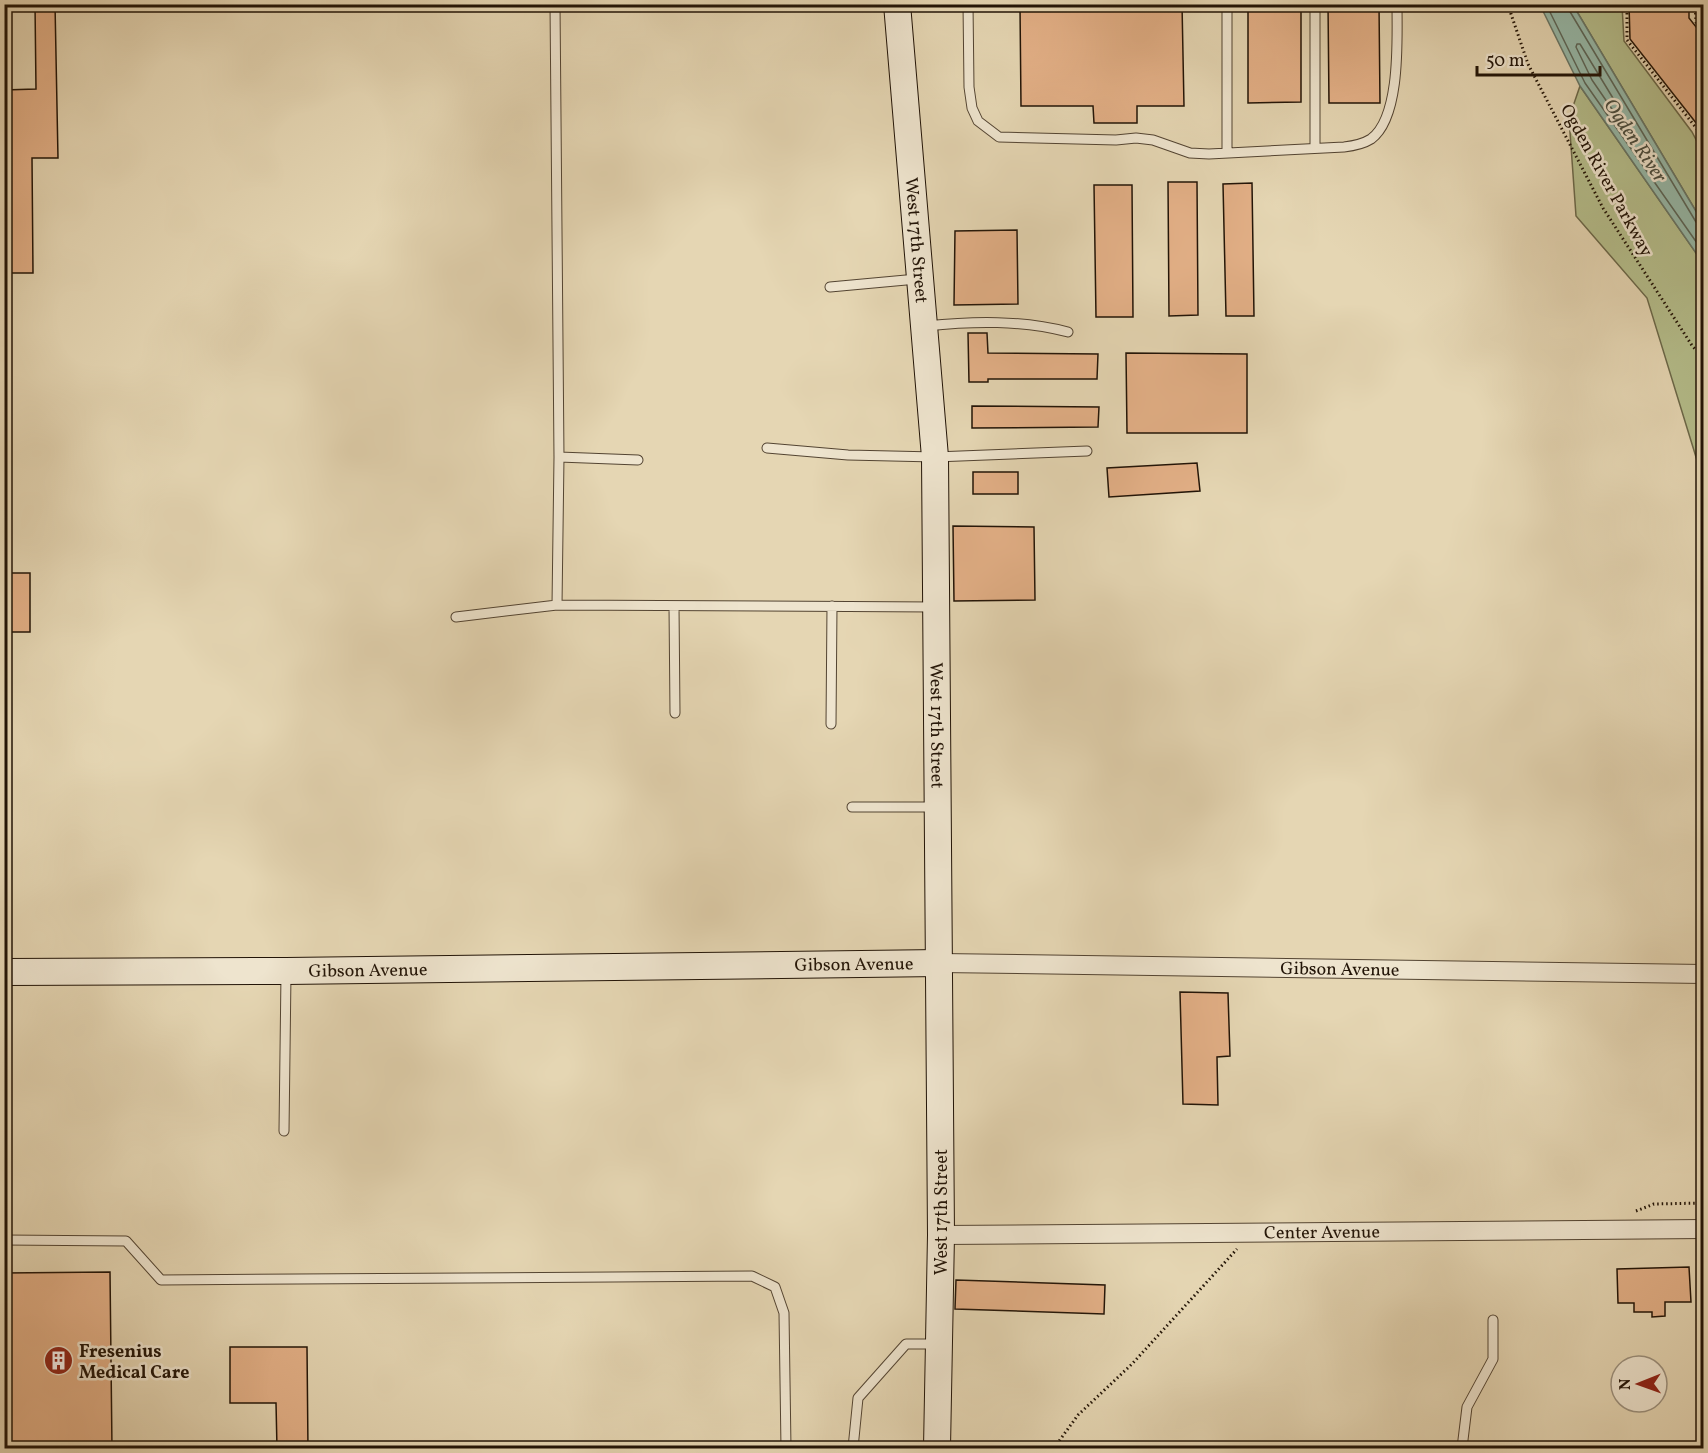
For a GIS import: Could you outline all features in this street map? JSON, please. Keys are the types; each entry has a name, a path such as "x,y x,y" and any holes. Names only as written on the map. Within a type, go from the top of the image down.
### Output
{"street":[{"name":"West 17th Street","path":"897,4 935,457 941,1236 937,1449"},
{"name":"Gibson Avenue","path":"4,972 940,963 1704,974"},
{"name":"Center Avenue","path":"941,1236 1704,1229"}],"lane":[{"path":"555,4 559,457 557,605"},
{"path":"968,4 969,87 972,108 978,121 999,137 1116,140 1136,138 1153,140 1190,153 1357,145 1372,138 1383,124 1392,100 1396,69 1397,4"},
{"path":"1227,4 1227,153"},
{"path":"1314,4 1316,148"},
{"path":"830,287 920,279"},
{"path":"924,326 969,322 1038,324 1068,332"},
{"path":"768,448 848,455 935,457 1087,451"},
{"path":"559,457 638,460"},
{"path":"456,617 557,605 936,607"},
{"path":"674,606 675,713"},
{"path":"831,724 832,606"},
{"path":"852,807 939,807"},
{"path":"284,1131 286,971"},
{"path":"4,1240 126,1241 162,1280 752,1276 775,1287 784,1313 786,1449"},
{"path":"1462,1449 1467,1407 1476,1388 1487,1374 1493,1359 1493,1320"},
{"path":"853,1449 858,1398 906,1344 940,1344"}],"path":[{"name":"Ogden River Parkway","path":"1511,4 1511,14 1527,64 1603,208 1693,347 1704,357"},
{"path":"1627,4 1627,40 1704,141"},
{"path":"1695,4 1696,22 1704,29"},
{"path":"1627,1215 1654,1204 1704,1203"},
{"path":"1054,1449 1078,1415 1132,1364 1223,1262 1242,1244 1247,1234"}],"green space":[{"path":"1573,5 1622,5 1624,41 1692,132 1703,153 1703,223"},
{"path":"1580,86 1703,263 1703,469 1700,470 1647,298 1576,216 1569,118"}],"water":[{"name":"Ogden River","path":"1540,5 1573,5 1703,223 1703,263 1580,86"}],"building":[{"path":"35,4 55,4 58,158 32,158 33,273 9,273 8,217 4,217 4,90 36,89"},
{"path":"1104,4 1182,4 1184,106 1137,106 1137,123 1094,123 1093,106 1021,106 1020,7 1104,8"},
{"path":"1248,4 1301,4 1301,102 1248,103"},
{"path":"1328,4 1379,4 1380,103 1329,103"},
{"path":"1629,4 1689,4 1689,18 1704,37 1704,133 1630,39"},
{"path":"1168,182 1197,182 1198,315 1169,316"},
{"path":"1252,183 1254,316 1226,316 1223,184"},
{"path":"1094,185 1132,185 1133,317 1096,317"},
{"path":"1017,230 1018,304 954,305 955,231"},
{"path":"968,333 987,333 988,353 1098,354 1097,379 988,379 988,382 969,382"},
{"path":"1126,353 1247,354 1247,433 1127,433"},
{"path":"972,406 1099,407 1098,427 972,428"},
{"path":"1197,463 1200,491 1109,497 1107,468"},
{"path":"973,472 1018,472 1018,494 973,494"},
{"path":"953,526 1034,527 1035,600 954,601"},
{"path":"4,573 30,573 30,632 4,632"},
{"path":"1180,992 1228,993 1230,1056 1217,1057 1218,1105 1183,1104"},
{"path":"1689,1267 1691,1302 1665,1302 1665,1316 1652,1317 1652,1312 1634,1312 1634,1303 1618,1303 1617,1269"},
{"name":"Fresenius Medical Care","path":"110,1272 112,1449 4,1449 4,1273"},
{"path":"956,1280 1105,1285 1104,1314 955,1309"},
{"path":"230,1347 307,1347 308,1449 277,1449 276,1403 230,1403"}],"place":[{"name":"Fresenius Medical Care","path":"58,1361"}]}
